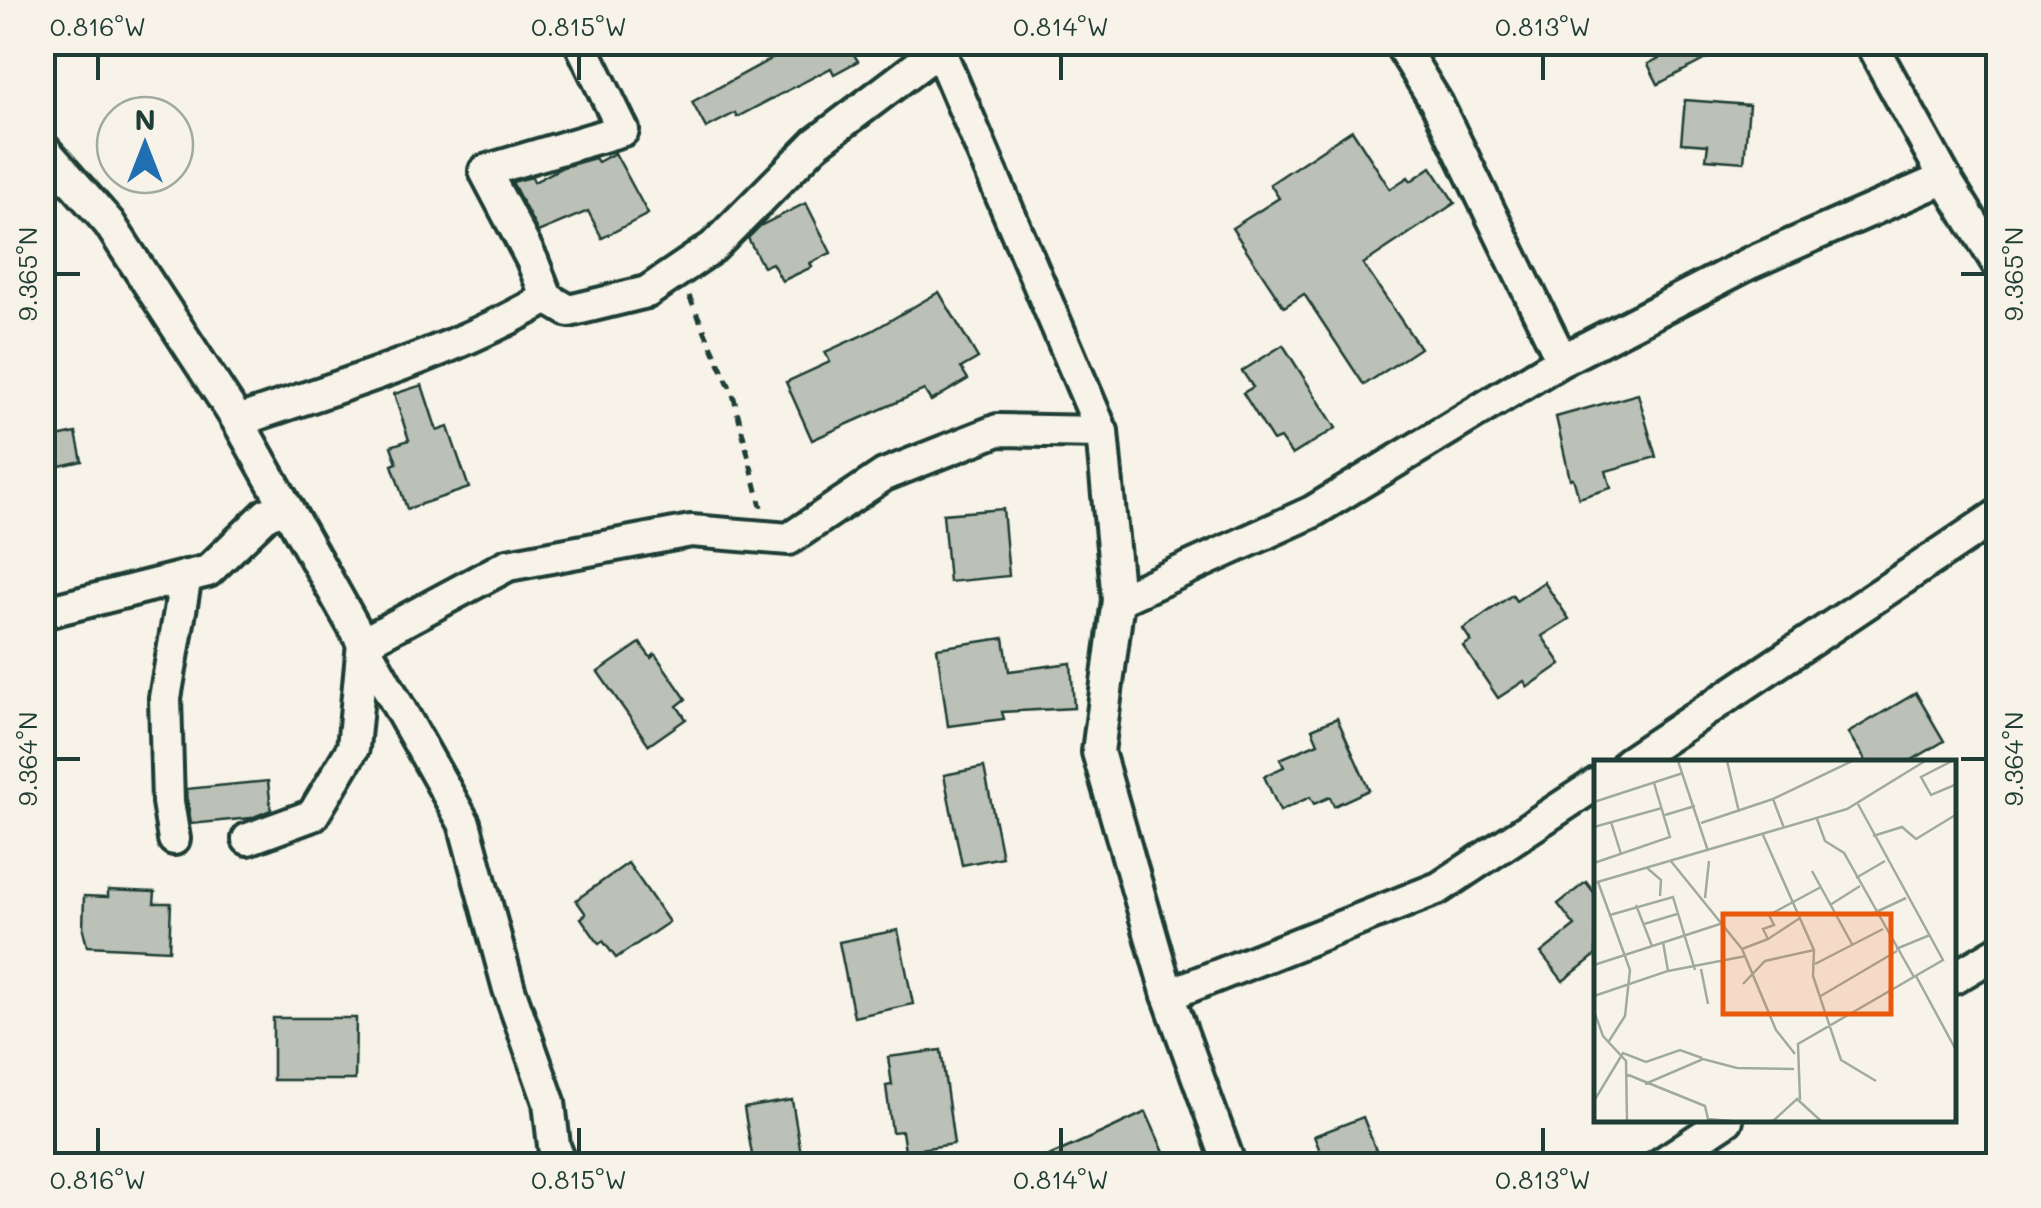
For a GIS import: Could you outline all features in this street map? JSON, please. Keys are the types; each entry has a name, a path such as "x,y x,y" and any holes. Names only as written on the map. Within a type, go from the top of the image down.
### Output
{"street":[{"path":"580,42 623,130 485,171 532,260 546,298 569,311 647,292 713,248 816,143 937,46 1102,432 1118,600 1098,752 1168,995 1230,1166"},
{"path":"1399,42 1437,104 1562,360"},
{"path":"1870,42 1998,264"},
{"path":"42,147 109,223 238,420 464,823 509,989 548,1102 554,1146 562,1166"},
{"path":"1118,600 1312,512 1562,360 1750,264 1945,178"},
{"path":"238,420 415,360 518,315 546,298"},
{"path":"363,643 508,564 690,531 789,539 884,475 998,430 1102,432"},
{"path":"42,613 208,571 267,514 285,508"},
{"path":"1632,760 1998,516"},
{"path":"174,839 168,802 165,698 186,576"},
{"path":"248,838 314,815 354,748 363,643"},
{"path":"1168,995 1438,888 1594,785"},
{"path":"1956,977 1998,952"},
{"path":"1658,1166 1722,1123"}],"path":[{"path":"678,271 732,394 762,509 789,539"}],"building":[{"path":"802,42 846,42 858,61 834,74 831,68 737,117 735,113 706,128 692,102"},
{"path":"1689,42 1738,42 1658,84 1648,64"},
{"path":"1685,100 1749,105 1744,162 1706,159 1708,145 1681,143"},
{"path":"1352,130 1390,189 1431,167 1455,203 1363,264 1420,348 1364,385 1304,294 1284,307 1232,228 1279,198 1270,184"},
{"path":"615,153 648,214 602,238 588,211 538,232 512,182 532,177 534,182 563,167 595,158 598,162"},
{"path":"806,203 831,253 782,281 772,263 763,267 748,238 760,226"},
{"path":"939,292 978,358 961,368 968,379 931,401 924,390 812,440 786,382 830,362 825,352 872,331"},
{"path":"1283,345 1336,428 1292,455 1280,438 1273,441 1243,393 1253,387 1242,371"},
{"path":"422,385 437,431 448,427 469,488 407,509 392,465 397,463 391,446 409,440 394,394"},
{"path":"1638,394 1656,457 1606,471 1611,488 1579,498 1573,478 1570,479 1556,417"},
{"path":"76,433 82,461 42,470 42,440"},
{"path":"1003,509 1009,576 949,582 943,514"},
{"path":"1544,582 1569,619 1542,636 1561,664 1528,687 1524,681 1498,698 1463,646 1471,641 1463,629 1512,595 1516,601"},
{"path":"1004,638 1009,671 1071,663 1074,708 1002,712 1004,719 948,726 937,648"},
{"path":"640,643 651,658 655,654 686,699 677,706 686,719 649,745 598,672"},
{"path":"1916,693 1944,741 1912,760 1865,760 1848,733"},
{"path":"1337,718 1369,790 1334,806 1330,797 1314,804 1310,797 1280,811 1264,776 1284,767 1280,759 1318,743 1312,729"},
{"path":"984,767 1002,857 962,865 944,775"},
{"path":"268,781 271,810 251,818 191,824 186,789"},
{"path":"628,863 669,922 616,958 603,941 599,944 581,918 586,914 576,900"},
{"path":"1586,882 1594,892 1594,957 1563,981 1541,953 1575,926 1558,904"},
{"path":"108,890 155,892 154,903 171,903 169,950 87,946 83,930 84,896 108,897"},
{"path":"898,930 913,1004 854,1017 839,942"},
{"path":"273,1018 356,1018 355,1080 273,1080"},
{"path":"941,1050 954,1144 905,1151 902,1131 892,1132 886,1086 892,1085 888,1057"},
{"path":"792,1100 803,1166 754,1166 744,1108"},
{"path":"1146,1112 1170,1166 1026,1166 1101,1133"},
{"path":"1363,1117 1382,1166 1326,1166 1314,1136"}]}
